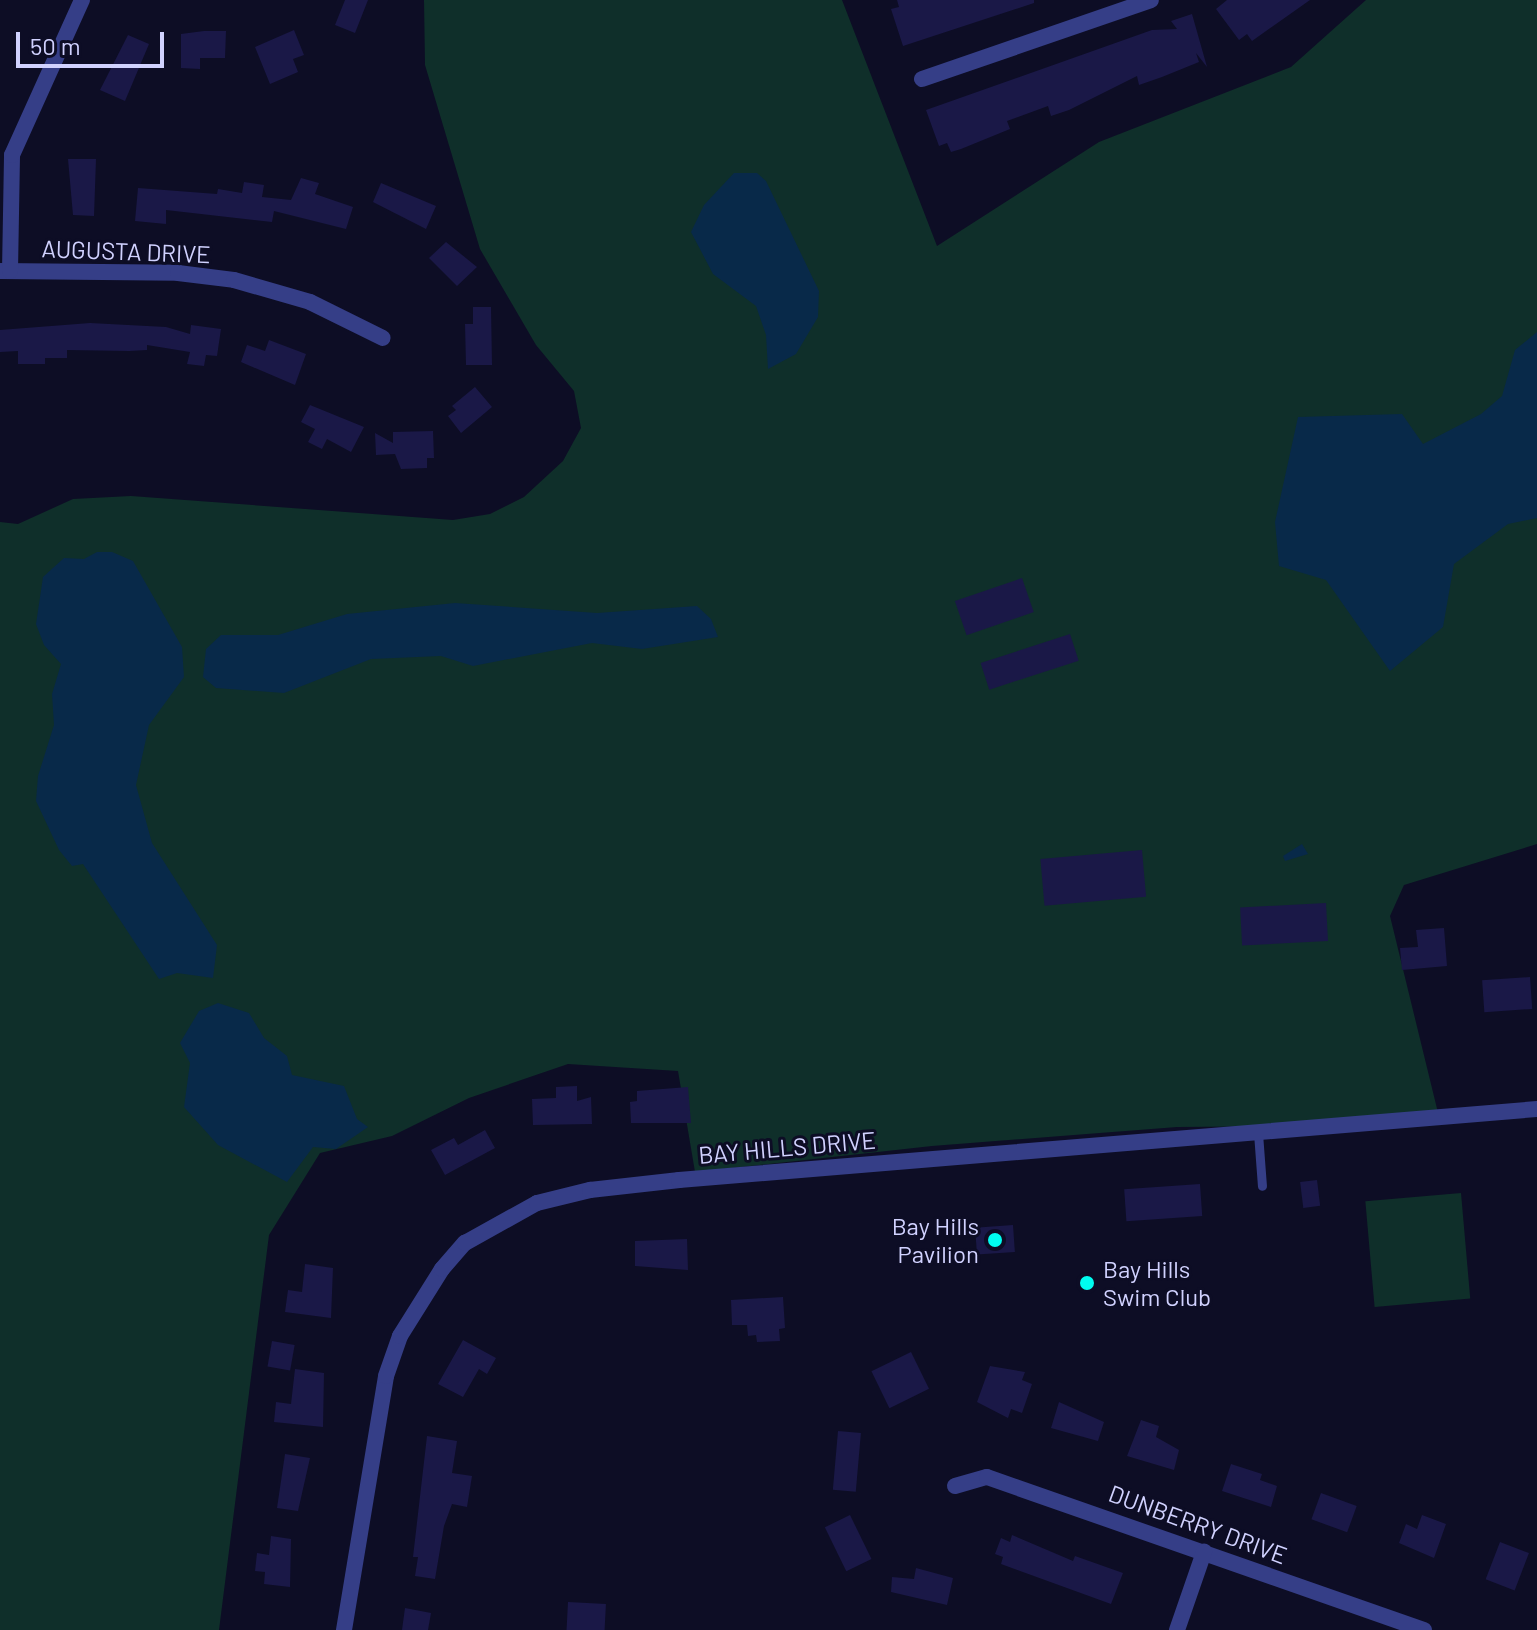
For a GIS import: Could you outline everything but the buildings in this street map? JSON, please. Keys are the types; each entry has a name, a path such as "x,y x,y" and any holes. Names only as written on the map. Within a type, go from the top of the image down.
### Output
{"street":[{"path":"5,271 12,155 82,0"},
{"path":"922,79 1151,0"},
{"name":"AUGUSTA DRIVE","path":"5,271 178,273 234,280 310,302 383,338"},
{"name":"BAY HILLS DRIVE","path":"344,1630 386,1376 400,1336 442,1269 465,1243 537,1203 605,1188 1537,1109"},
{"name":"DUNBERRY DRIVE","path":"955,1486 987,1477 1424,1630"},
{"path":"1177,1630 1204,1552"}],"lane":[{"path":"1258,1133 1262,1186"}],"green space":[{"path":"424,0 842,0 937,246 1099,142 1291,67 1366,0 1537,0 1537,844 1404,885 1390,916 1441,1125 1177,1127 932,1146 695,1172 678,1071 568,1064 469,1098 392,1136 320,1153 269,1235 219,1630 0,1630 0,522 18,524 73,499 131,496 453,520 490,514 524,497 563,461 581,428 574,391 536,345 480,249 425,65"},
{"path":"1461,1193 1470,1299 1375,1307 1365,1201"}],"water":[{"path":"734,173 757,173 766,181 819,291 818,317 796,354 768,369 766,335 756,306 713,274 691,232 704,205"},
{"path":"1537,332 1537,518 1508,524 1454,564 1443,627 1390,671 1326,580 1279,566 1275,522 1298,417 1402,414 1423,444 1481,414 1502,396 1515,350"},
{"path":"97,552 112,552 133,561 182,647 184,677 149,725 136,785 152,843 217,945 213,978 177,973 159,979 83,864 72,866 59,850 36,801 38,776 54,725 52,694 61,664 44,645 36,624 43,577 64,558 84,559"},
{"path":"455,603 597,613 697,606 711,619 718,637 642,649 592,643 473,666 441,656 371,659 284,693 216,688 203,677 206,649 221,635 278,635 347,614"},
{"path":"1302,844 1308,854 1285,861 1283,856"},
{"path":"218,1003 249,1013 264,1038 287,1056 292,1075 344,1086 357,1119 368,1127 336,1149 313,1147 287,1182 218,1145 184,1107 190,1063 180,1043 199,1011"}],"place":[{"name":"Bay Hills Pavilion","path":"995,1240"},
{"name":"Bay Hills Swim Club","path":"1087,1283"}]}
